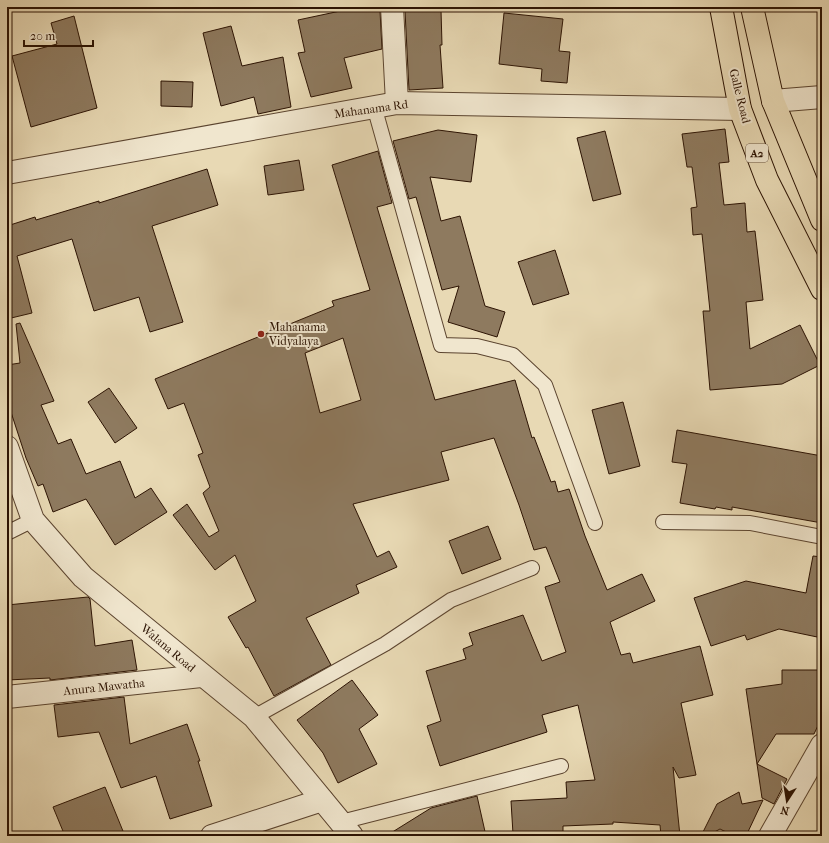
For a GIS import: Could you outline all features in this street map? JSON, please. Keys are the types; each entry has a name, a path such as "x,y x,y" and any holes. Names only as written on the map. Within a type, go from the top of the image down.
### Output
{"highway":[{"name":"Galle Road","path":"721,7 740,109 767,180 822,289"},
{"path":"752,7 773,101 822,220"},
{"path":"740,109 773,101"}],"street":[{"path":"392,7 397,103"},
{"path":"773,101 822,98"},
{"name":"Mahanama Rd","path":"7,173 397,103 740,109"},
{"name":"Walana Road","path":"7,446 33,520 83,577 201,676 254,717 346,829"},
{"name":"Anura Mawatha","path":"7,698 201,676"},
{"path":"770,836 822,745"},
{"path":"212,836 322,800"}],"lane":[{"path":"374,106 441,345 477,346 513,355 545,385 594,523"},
{"path":"7,532 33,520"},
{"path":"662,522 750,523 822,537"},
{"path":"254,717 384,644 451,600 532,568"},
{"path":"346,829 561,766"}],"building":[{"path":"359,7 375,7 376,11 380,11 382,49 344,58 352,88 311,97 298,53 305,52 298,20"},
{"path":"441,10 442,45 440,45 443,88 409,90 405,11"},
{"path":"504,13 563,19 559,51 570,52 567,83 541,81 542,69 499,64"},
{"path":"74,16 97,108 31,127 12,56 57,44 51,23"},
{"path":"231,26 242,66 283,57 291,107 258,114 254,97 221,106 203,33"},
{"path":"161,81 193,82 192,107 161,106"},
{"path":"725,129 729,162 719,163 724,205 745,203 747,232 755,231 763,300 746,302 750,349 800,325 820,365 782,384 710,390 703,311 710,311 702,234 693,235 691,208 697,207 692,167 687,167 682,134"},
{"path":"438,130 477,135 471,182 430,177 441,221 460,216 485,306 505,312 497,337 448,322 459,286 442,290 416,197 409,199 393,141"},
{"path":"605,131 621,194 593,201 577,138"},
{"path":"378,151 392,203 377,207 435,400 515,380 532,438 534,437 551,482 555,481 558,492 569,489 585,536 607,590 642,574 655,601 610,622 621,655 630,653 633,663 700,646 713,695 681,703 696,775 679,778 673,767 680,836 661,836 660,825 613,822 613,824 563,826 563,832 513,834 511,801 567,798 566,782 595,780 578,705 542,715 547,732 440,766 427,726 441,721 426,671 466,659 463,649 473,645 469,633 523,615 542,661 566,652 545,587 560,582 546,547 534,550 494,438 441,452 449,480 353,504 377,557 389,551 397,567 356,585 359,593 306,618 331,665 274,696 248,647 246,648 228,617 256,601 235,555 215,570 173,515 187,504 209,537 219,531 203,493 210,487 198,455 203,453 184,403 168,409 155,379 334,306 332,301 370,290 332,165","holes":["343,338 361,400 320,413 305,353"]},
{"path":"299,160 304,190 268,195 264,166"},
{"path":"207,169 218,205 152,226 183,322 150,332 139,297 94,311 72,239 17,256 32,313 7,319 7,226 35,217 36,220 99,201 99,203"},
{"path":"555,250 569,294 533,305 518,262"},
{"path":"20,323 54,401 41,405 58,444 71,439 86,474 120,461 135,498 151,488 167,512 115,545 86,499 53,512 43,484 38,486 26,458 7,400 7,365 20,363 16,324"},
{"path":"109,388 137,428 115,443 88,402"},
{"path":"623,402 640,466 609,474 592,410"},
{"path":"677,430 822,456 822,523 732,507 732,510 716,507 715,509 680,503 687,464 672,462"},
{"path":"488,526 501,559 462,574 449,541"},
{"path":"813,556 822,557 822,638 779,629 747,640 745,635 711,646 694,598 746,581 806,593"},
{"path":"88,597 90,599 95,646 132,640 137,670 50,680 50,678 7,680 7,605"},
{"path":"782,670 822,670 822,717 814,734 776,734 757,764 746,689 782,684"},
{"path":"352,680 378,715 359,729 377,764 338,783 323,753 297,720"},
{"path":"124,697 130,744 187,724 200,761 198,761 212,806 170,819 156,776 121,788 99,732 58,737 54,705"},
{"path":"757,764 787,779 774,804 762,798"},
{"path":"105,787 125,836 65,836 53,807"},
{"path":"739,792 742,804 763,800 746,836 734,836 720,829 707,836 701,836 717,804"},
{"path":"477,796 486,836 386,836 431,808"}],"place":[{"name":"Mahanama Vidyalaya","path":"261,334"}]}
